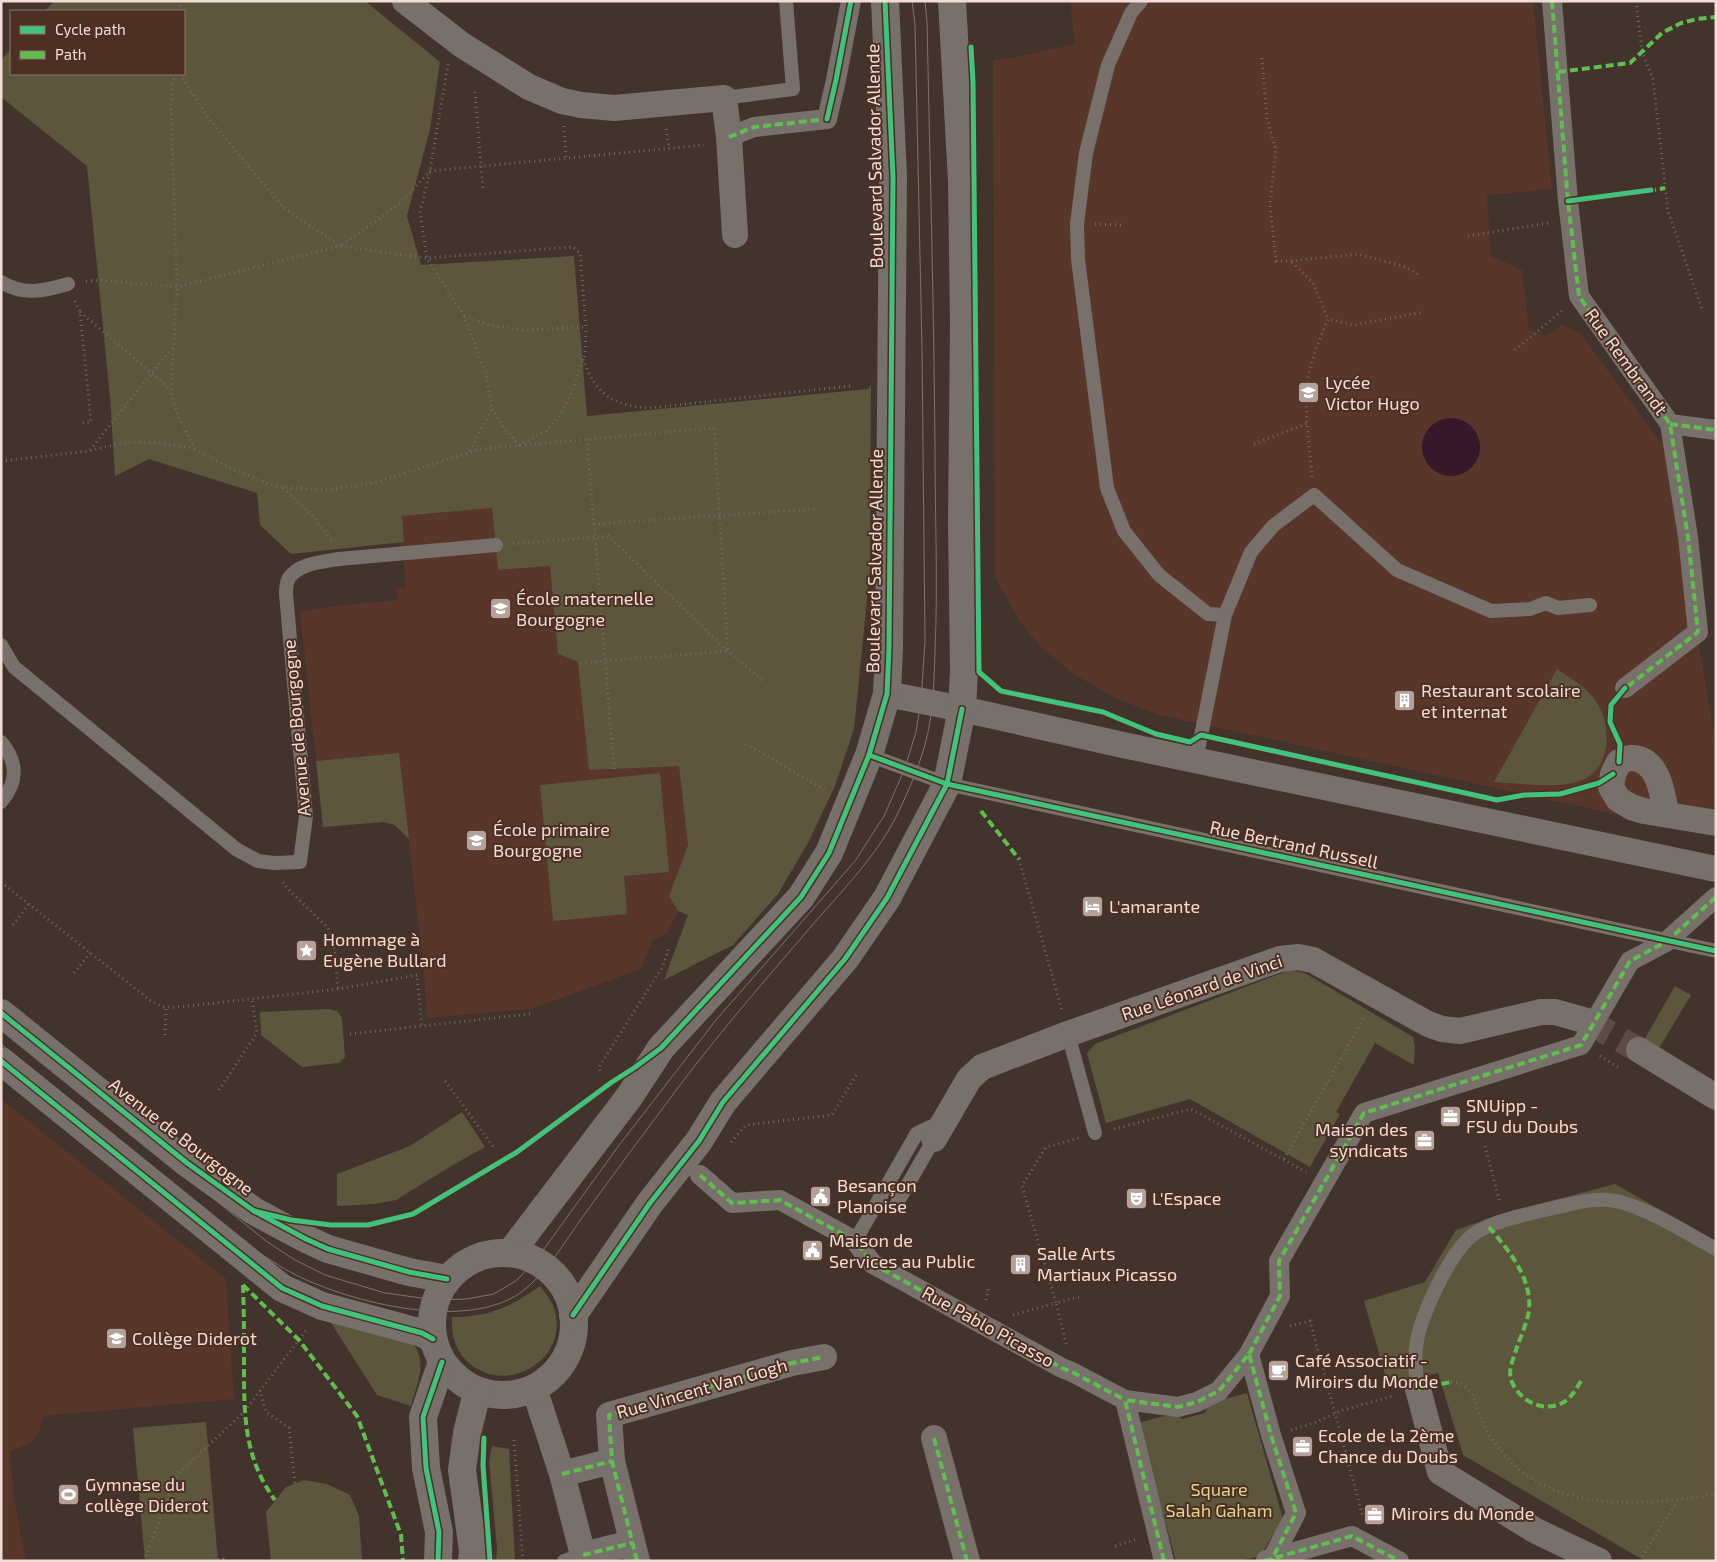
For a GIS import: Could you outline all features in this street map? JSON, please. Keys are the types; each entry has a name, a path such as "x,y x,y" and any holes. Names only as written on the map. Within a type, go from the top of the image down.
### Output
{"street":[{"path":"405,1 462,46 529,87 562,101 581,106 614,108 724,98 735,235"},
{"path":"728,137 754,127 827,119 851,1"},
{"name":"Boulevard Salvador Allende","path":"511,1252 629,1097 662,1048 801,897 829,853 869,755 887,694 889,639 893,177 885,1"},
{"path":"573,1315 650,1203 699,1141 723,1102 845,959 888,898 947,784 962,709 964,312 962,181 952,1"},
{"name":"Rue Rembrandt","path":"1552,1 1579,296 1670,424 1688,537 1698,632 1625,688"},
{"path":"1670,424 1716,430"},
{"path":"887,694 1716,869"},
{"path":"1666,814 1716,823"},
{"path":"1164,1561 1125,1400 1178,1407 1197,1402 1219,1392 1249,1354 1280,1296 1279,1261 1364,1113 1584,1033 1630,961 1666,942 1716,897"},
{"name":"Rue Léonard de Vinci","path":"940,1130 969,1079 982,1067 1068,1034 1280,959 1298,957 1313,960 1428,1024 1442,1029 1460,1031 1541,1012 1556,1012 1584,1033"},
{"name":"Avenue de Bourgogne","path":"1,1013 187,1163 254,1210 306,1240 328,1249 409,1272 447,1279"},
{"path":"1,1061 282,1288 322,1306 422,1334 438,1351 453,1375 466,1385 482,1392 499,1395 517,1394 534,1388 552,1375 566,1358 573,1337 573,1315 569,1296 559,1280 547,1267 536,1260 511,1252 487,1254 465,1263 447,1279 440,1289 432,1311 438,1351 422,1417 426,1468 439,1532 438,1561"},
{"path":"1633,1061 1716,1096"},
{"name":"Rue Pablo Picasso","path":"700,1175 732,1203 780,1200 855,1242 874,1264 1062,1368 1125,1400"},
{"path":"1249,1354 1296,1513 1269,1560"},
{"name":"Rue Vincent Van Gogh","path":"634,1552 612,1461 609,1415 792,1363 824,1357"},
{"path":"534,1388 562,1474 573,1558 634,1552"},
{"path":"1418,1389 1440,1472 1536,1531 1599,1561"},
{"path":"472,1561 473,1551 462,1470 467,1433 475,1402 482,1392"},
{"path":"934,1438 968,1561"},
{"path":"562,1474 612,1461"},
{"path":"1269,1560 1352,1536 1399,1561"}],"lane":[{"path":"724,98 793,89 786,1"},
{"path":"1141,1 1131,12 1108,65 1086,153 1077,224 1078,260 1107,488 1124,530 1160,575 1208,614 1225,614"},
{"path":"1,282 26,292 45,291 68,284"},
{"path":"1196,760 1225,614 1251,552 1273,526 1314,495 1398,570 1491,611 1530,609 1546,603 1558,608 1590,605"},
{"name":"Avenue de Bourgogne","path":"1,645 14,667 236,849 258,861 274,863 300,862 306,816 286,594 289,578 300,568 339,559 496,545"},
{"path":"1,742 13,761 14,781 1,802"},
{"name":"Rue Bertrand Russell","path":"869,755 947,784 1666,942 1716,951"},
{"path":"1068,1034 1095,1134"},
{"path":"896,1205 940,1130"},
{"path":"855,1242 917,1133 940,1130"},
{"path":"1418,1389 1415,1369 1416,1345 1430,1298 1455,1254 1474,1234 1504,1220 1586,1201 1610,1200 1641,1209 1716,1249"}],"path":[{"path":"1636,1 1642,52 1653,79 1668,211 1703,312"},
{"path":"1262,58 1267,119 1276,150 1270,205 1276,261 1358,254 1406,268 1421,276"},
{"path":"447,66 430,171 420,212 427,258 464,316 486,374 492,409 504,429 519,445"},
{"path":"174,75 171,104 176,287 171,390 176,412 195,449"},
{"path":"181,75 210,120 284,208 340,246 427,258 573,246 580,253 586,327 583,359 572,391 560,416 546,431 519,445"},
{"path":"474,92 483,189"},
{"path":"562,101 566,158"},
{"path":"81,423 91,422 80,312 68,284 100,280 176,287 340,246 400,203 430,171 713,144 728,137"},
{"path":"1468,236 1571,220"},
{"path":"1077,224 1123,225"},
{"path":"1292,261 1313,284 1328,320 1319,340 1307,382 1308,423 1314,495"},
{"path":"1515,350 1579,296"},
{"path":"80,312 171,390"},
{"path":"1328,320 1354,325 1424,312"},
{"path":"464,316 489,325 523,330 586,327"},
{"path":"89,451 172,348"},
{"path":"583,359 588,374 606,396 632,407 650,408 850,386"},
{"path":"467,455 492,409"},
{"path":"1254,444 1308,423"},
{"path":"1,461 89,451 126,442 161,443 195,449 230,468 269,484 282,487 326,490 374,483 481,450 714,428 728,651"},
{"path":"587,439 614,769"},
{"path":"282,487 313,516 333,542 339,559"},
{"path":"594,524 819,509"},
{"path":"496,545 608,536 728,651 764,682"},
{"path":"578,663 728,651"},
{"path":"746,744 828,792"},
{"path":"1019,859 1049,960 1068,1034"},
{"path":"274,863 287,888 328,928 334,944 338,989"},
{"path":"1,882 90,953 151,1000 163,1007 179,1007 338,989 416,975 422,1027"},
{"path":"13,925 29,904"},
{"path":"600,1071 599,1067 663,966 669,947"},
{"path":"74,973 90,953"},
{"path":"1284,1159 1376,996"},
{"path":"218,1090 257,1033 252,999"},
{"path":"165,1035 166,1007"},
{"path":"350,1034 530,1014"},
{"path":"1584,1033 1633,1061"},
{"path":"726,1147 746,1125 832,1115 858,1072"},
{"path":"445,1081 495,1149"},
{"path":"1072,1372 1056,1303 1022,1186 1046,1147 1191,1109 1324,1182"},
{"path":"1485,1146 1499,1199"},
{"path":"986,1300 988,1286"},
{"path":"981,1323 1079,1297"},
{"path":"1260,1334 1310,1321 1334,1414 1372,1546"},
{"path":"144,1561 177,1475 244,1412 313,1322"},
{"path":"1451,1382 1464,1384 1471,1392 1487,1432 1506,1456 1527,1475 1546,1487 1576,1496 1607,1502 1677,1501 1716,1494"},
{"path":"260,1390 266,1412 289,1428 294,1484"},
{"path":"1306,1426 1343,1410 1387,1397"},
{"path":"514,1440 523,1561"},
{"path":"1640,1561 1677,1501"},
{"path":"203,1561 223,1559 223,1561"}],"shaded area":[{"name":"Lycée Victor Hugo","path":"1070,1 1533,1 1552,189 1487,195 1491,256 1522,270 1529,329 1547,336 1562,325 1580,333 1666,449 1716,745 1716,836 1160,715 1117,699 1074,674 1041,647 1020,622 995,577 993,60 1075,44"},
{"path":"1451,418 1467,423 1475,431 1480,447 1475,463 1467,471 1451,476 1435,471 1427,463 1422,447 1427,431 1435,423"},
{"path":"492,508 498,570 550,566 558,654 578,662 679,766 688,845 669,896 678,911 667,934 652,940 641,969 531,1009 427,1018 424,974 399,753 316,761 300,611 398,600 396,588 406,587 401,542 404,542 401,516"},
{"name":"Collège Diderot","path":"1,1099 226,1279 234,1399 44,1416 39,1432 29,1444 10,1451 14,1499 26,1561 1,1561"}],"green space":[{"path":"54,1 365,1 440,62 430,129 407,216 421,265 574,256 587,416 868,389 871,385 870,569 854,729 835,786 809,841 778,894 733,945 664,980 688,915 678,911 669,896 688,845 679,766 589,770 578,662 558,654 550,566 498,570 492,508 402,516 404,542 291,554 260,525 257,493 149,459 115,476 110,397 87,166 1,97 1,60 10,50 10,75 185,75 185,10 46,10"},
{"path":"1557,669 1593,697 1604,718 1607,742 1605,754 1600,765 1592,774 1582,780 1562,785 1494,782"},
{"path":"399,753 409,839 395,825 384,822 323,827 316,761"},
{"path":"660,773 669,872 624,876 627,914 553,921 540,785"},
{"path":"1290,970 1305,973 1413,1037 1415,1047 1414,1065 1375,1043 1336,1112 1340,1114 1310,1167 1190,1099 1106,1123 1087,1053 1095,1044"},
{"path":"1675,986 1691,995 1658,1050 1643,1042"},
{"path":"329,1009 337,1011 342,1018 345,1057 339,1063 302,1067 261,1035 260,1012"},
{"path":"462,1112 485,1147 396,1200 375,1204 337,1206 337,1174 410,1146"},
{"path":"1615,1184 1716,1241 1716,1561 1645,1561 1463,1455 1438,1373 1388,1385 1364,1301 1425,1282 1456,1230 1511,1211"},
{"path":"540,1286 554,1308 556,1330 552,1346 543,1359 530,1368 515,1374 499,1376 483,1372 468,1362 457,1347 452,1330 452,1317 488,1313 519,1300"},
{"path":"330,1321 412,1343 420,1358 420,1374 411,1406 377,1395"},
{"name":"Square Salah Gaham","path":"1247,1393 1283,1519 1260,1556 1240,1561 1176,1561 1138,1423 1172,1414 1182,1419 1205,1413 1209,1403"},
{"path":"206,1422 218,1561 145,1561 133,1428"},
{"path":"492,1446 509,1449 515,1561 496,1561 497,1548 489,1461"},
{"path":"304,1480 327,1484 350,1495 359,1516 362,1561 271,1561 266,1512 286,1487"}],"tunnel":[{"path":"1587,1021 1639,1050"}],"tram line":[{"path":"1,1027 266,1241 295,1260 325,1275 385,1293 436,1300 467,1299 494,1294 517,1280 536,1260 620,1144 716,1020 855,861 884,816 905,768 916,732 921,701 925,641 922,349 915,24 912,1"},
{"path":"1,1044 248,1245 280,1266 319,1285 347,1295 408,1309 470,1310 497,1304 520,1293 539,1277 680,1085 727,1025 878,847 896,817 919,765 928,732 933,702 936,601 933,289 925,1"}],"marked path":[{"path":"1552,1 1568,201 1579,296 1670,424 1688,537 1698,632 1623,690"},
{"path":"1558,72 1630,63 1662,33 1681,23 1716,17"},
{"path":"729,137 754,127 827,119 828,115"},
{"path":"1648,191 1665,188"},
{"path":"1670,424 1716,430"},
{"path":"981,811 1019,859"},
{"path":"1249,1354 1280,1296 1279,1261 1364,1113 1581,1045 1630,961 1666,942 1716,897"},
{"path":"700,1175 732,1203 780,1200 855,1241 873,1264 1062,1368 1125,1400"},
{"path":"1489,1227 1518,1265 1527,1287 1529,1299 1528,1315 1511,1367 1510,1376 1515,1387 1526,1399 1548,1407 1567,1400 1581,1381"},
{"path":"243,1285 299,1340 357,1416 401,1535 403,1561"},
{"path":"243,1285 244,1401 248,1436 257,1468 275,1500"},
{"path":"1164,1561 1125,1400 1178,1407 1197,1402 1219,1391 1249,1354 1271,1435 1296,1513 1271,1561"},
{"path":"637,1561 612,1461 609,1415 792,1363 824,1357"},
{"path":"1418,1389 1451,1382"},
{"path":"934,1438 967,1561"},
{"path":"562,1474 612,1461"},
{"path":"1264,1561 1352,1536 1399,1561"},
{"path":"583,1555 632,1543"}],"cycle path":[{"path":"827,119 851,1"},
{"path":"254,1211 291,1220 331,1225 368,1225 413,1214 517,1152 661,1048 801,897 829,853 869,755 887,694 893,177 885,1"},
{"path":"971,47 973,82 979,672 1001,691 1103,712 1156,734 1190,742 1201,735 1497,800 1524,795 1560,794 1599,783 1613,774"},
{"path":"1568,201 1651,190"},
{"path":"1619,762 1620,744 1610,722 1611,705 1625,688"},
{"path":"573,1315 650,1203 699,1141 723,1102 845,959 887,898 947,784 962,709"},
{"path":"869,755 947,784 1716,951"},
{"path":"1,1013 187,1163 254,1211 328,1249 409,1272 447,1279"},
{"path":"1,1061 282,1288 322,1306 422,1333 433,1339"},
{"path":"438,1561 439,1532 426,1468 423,1417 442,1362"},
{"path":"484,1438 483,1465 490,1561"}],"place":[{"name":"Lycée Victor Hugo","path":"1309,393"},
{"name":"École maternelle Bourgogne","path":"500,609"},
{"name":"Restaurant scolaire et internat","path":"1405,701"},
{"name":"École primaire Bourgogne","path":"477,840"},
{"name":"L'amarante","path":"1093,907"},
{"name":"Hommage à Eugène Bullard","path":"307,950"},
{"name":"SNUipp - FSU du Doubs","path":"1450,1116"},
{"name":"Maison des syndicats","path":"1424,1140"},
{"name":"Besançon Planoise","path":"821,1196"},
{"name":"L'Espace","path":"1136,1199"},
{"name":"Maison de Services au Public","path":"813,1251"},
{"name":"Salle Arts Martiaux Picasso","path":"1021,1264"},
{"name":"Collège Diderot","path":"116,1339"},
{"name":"Café Associatif - Miroirs du Monde","path":"1279,1371"},
{"name":"Ecole de la 2ème Chance du Doubs","path":"1302,1446"},
{"name":"Gymnase du collège Diderot","path":"69,1495"},
{"name":"Miroirs du Monde","path":"1375,1514"}]}
